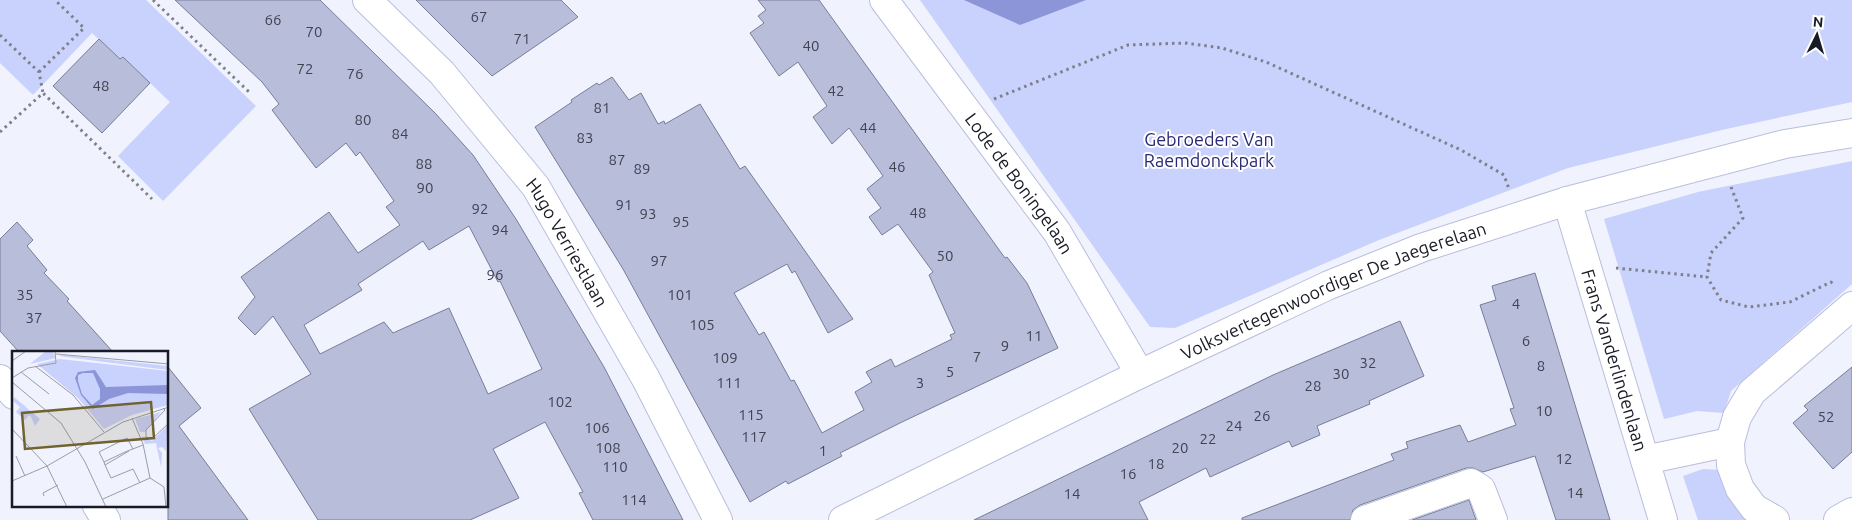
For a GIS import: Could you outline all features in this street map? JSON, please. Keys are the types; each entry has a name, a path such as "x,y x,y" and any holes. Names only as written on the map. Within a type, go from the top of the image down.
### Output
{"street":[{"name":"Hugo Verriestlaan","path":"367,0 442,73 536,187 646,379 718,520"},
{"name":"Lode de Boningelaan","path":"884,0 1057,232 1140,374"},
{"name":"Volksvertegenwoordiger De Jaegerelaan","path":"843,520 1140,374 1329,285 1421,248 1567,201 1785,144 1852,133"},
{"name":"Frans Vanderlindenlaan","path":"1567,201 1663,520"},
{"path":"1775,520 1754,508 1740,490 1731,465 1730,442 1738,418 1752,392 1844,297"},
{"path":"0,379 12,393"},
{"path":"1645,460 1730,442"},
{"path":"1365,520 1471,483 1481,489 1493,520"},
{"path":"98,508 106,520"},
{"path":"1838,520 1852,512"}],"path":[{"path":"39,72 84,28 55,0"},
{"path":"153,0 249,92"},
{"path":"0,35 39,72 43,93 152,199"},
{"path":"965,110 1128,45 1185,43 1222,48 1266,62 1461,150 1504,174 1519,215"},
{"path":"0,132 43,93"},
{"path":"1721,161 1743,218 1711,252 1707,277 1721,300 1749,307 1790,302 1832,282 1844,297"},
{"path":"1590,275 1616,268 1707,277"}],"green space":[{"path":"0,0 146,0 256,106 163,201 118,156 170,102 123,57 120,59 92,33 33,95 0,63"},
{"name":"Gebroeders Van Raemdonckpark","path":"920,0 1852,0 1852,102 1726,129 1568,168 1379,240 1175,328 1150,327"},
{"path":"1852,161 1852,284 1731,391 1724,413 1697,411 1664,419 1604,219 1698,192"},
{"path":"1703,469 1720,470 1752,520 1698,520 1683,476"}],"shaded area":[{"path":"964,0 1086,0 1020,25"}],"building":[{"path":"175,0 320,0 435,113 473,155 516,219 604,367 683,520 593,520 579,493 583,492 545,422 493,449 519,498 470,520 318,520 249,409 311,374 273,316 255,335 238,318 255,297 241,277 329,212 358,253 400,225 386,207 394,201 360,152 356,156 346,143 316,168 272,110 279,104 262,82","holes":["469,226 498,282 500,281 542,369 488,394 449,308 393,333 384,322 320,354 304,325 362,290 358,284 423,241 429,250"]},
{"path":"416,0 561,0 578,17 492,76"},
{"path":"758,0 819,0 1005,258 1007,257 1027,283 1058,348 840,453 842,456 788,484 786,481 750,502 623,269 535,127 597,83 599,85 612,77 629,100 641,93 658,124 664,121 665,124 700,104 740,169 745,166 853,319 828,333 795,271 792,273 787,264 734,293 759,335 764,332 791,381 794,380 822,433 864,410 855,392 872,382 866,372 891,359 895,367 952,339 950,335 955,333 929,275 933,272 898,224 882,235 869,217 881,208 867,189 883,176 849,128 832,144 813,117 827,106 798,62 779,76 750,33 764,23 758,16 766,10"},
{"path":"99,39 120,59 123,57 150,83 102,133 53,86"},
{"path":"17,222 33,240 27,246 47,270 44,273 69,299 67,301 112,351 18,351 0,331 0,239"},
{"path":"1535,273 1610,520 1556,520 1535,456 1483,472 1473,468 1466,468 1360,505 1353,510 1350,520 1242,520 1242,518 1394,460 1391,454 1408,448 1406,442 1460,425 1468,442 1516,425 1510,409 1514,408 1480,305 1496,300 1492,286"},
{"path":"1400,321 1424,376 1369,401 1370,404 1317,426 1320,435 1292,447 1289,441 1210,477 1206,468 1139,502 1148,520 974,520 1273,375"},
{"path":"1852,367 1852,452 1833,469 1793,423 1808,410 1804,406"},
{"path":"169,368 201,408 179,426 248,520 168,520"},
{"path":"1469,500 1476,520 1412,520"}]}
